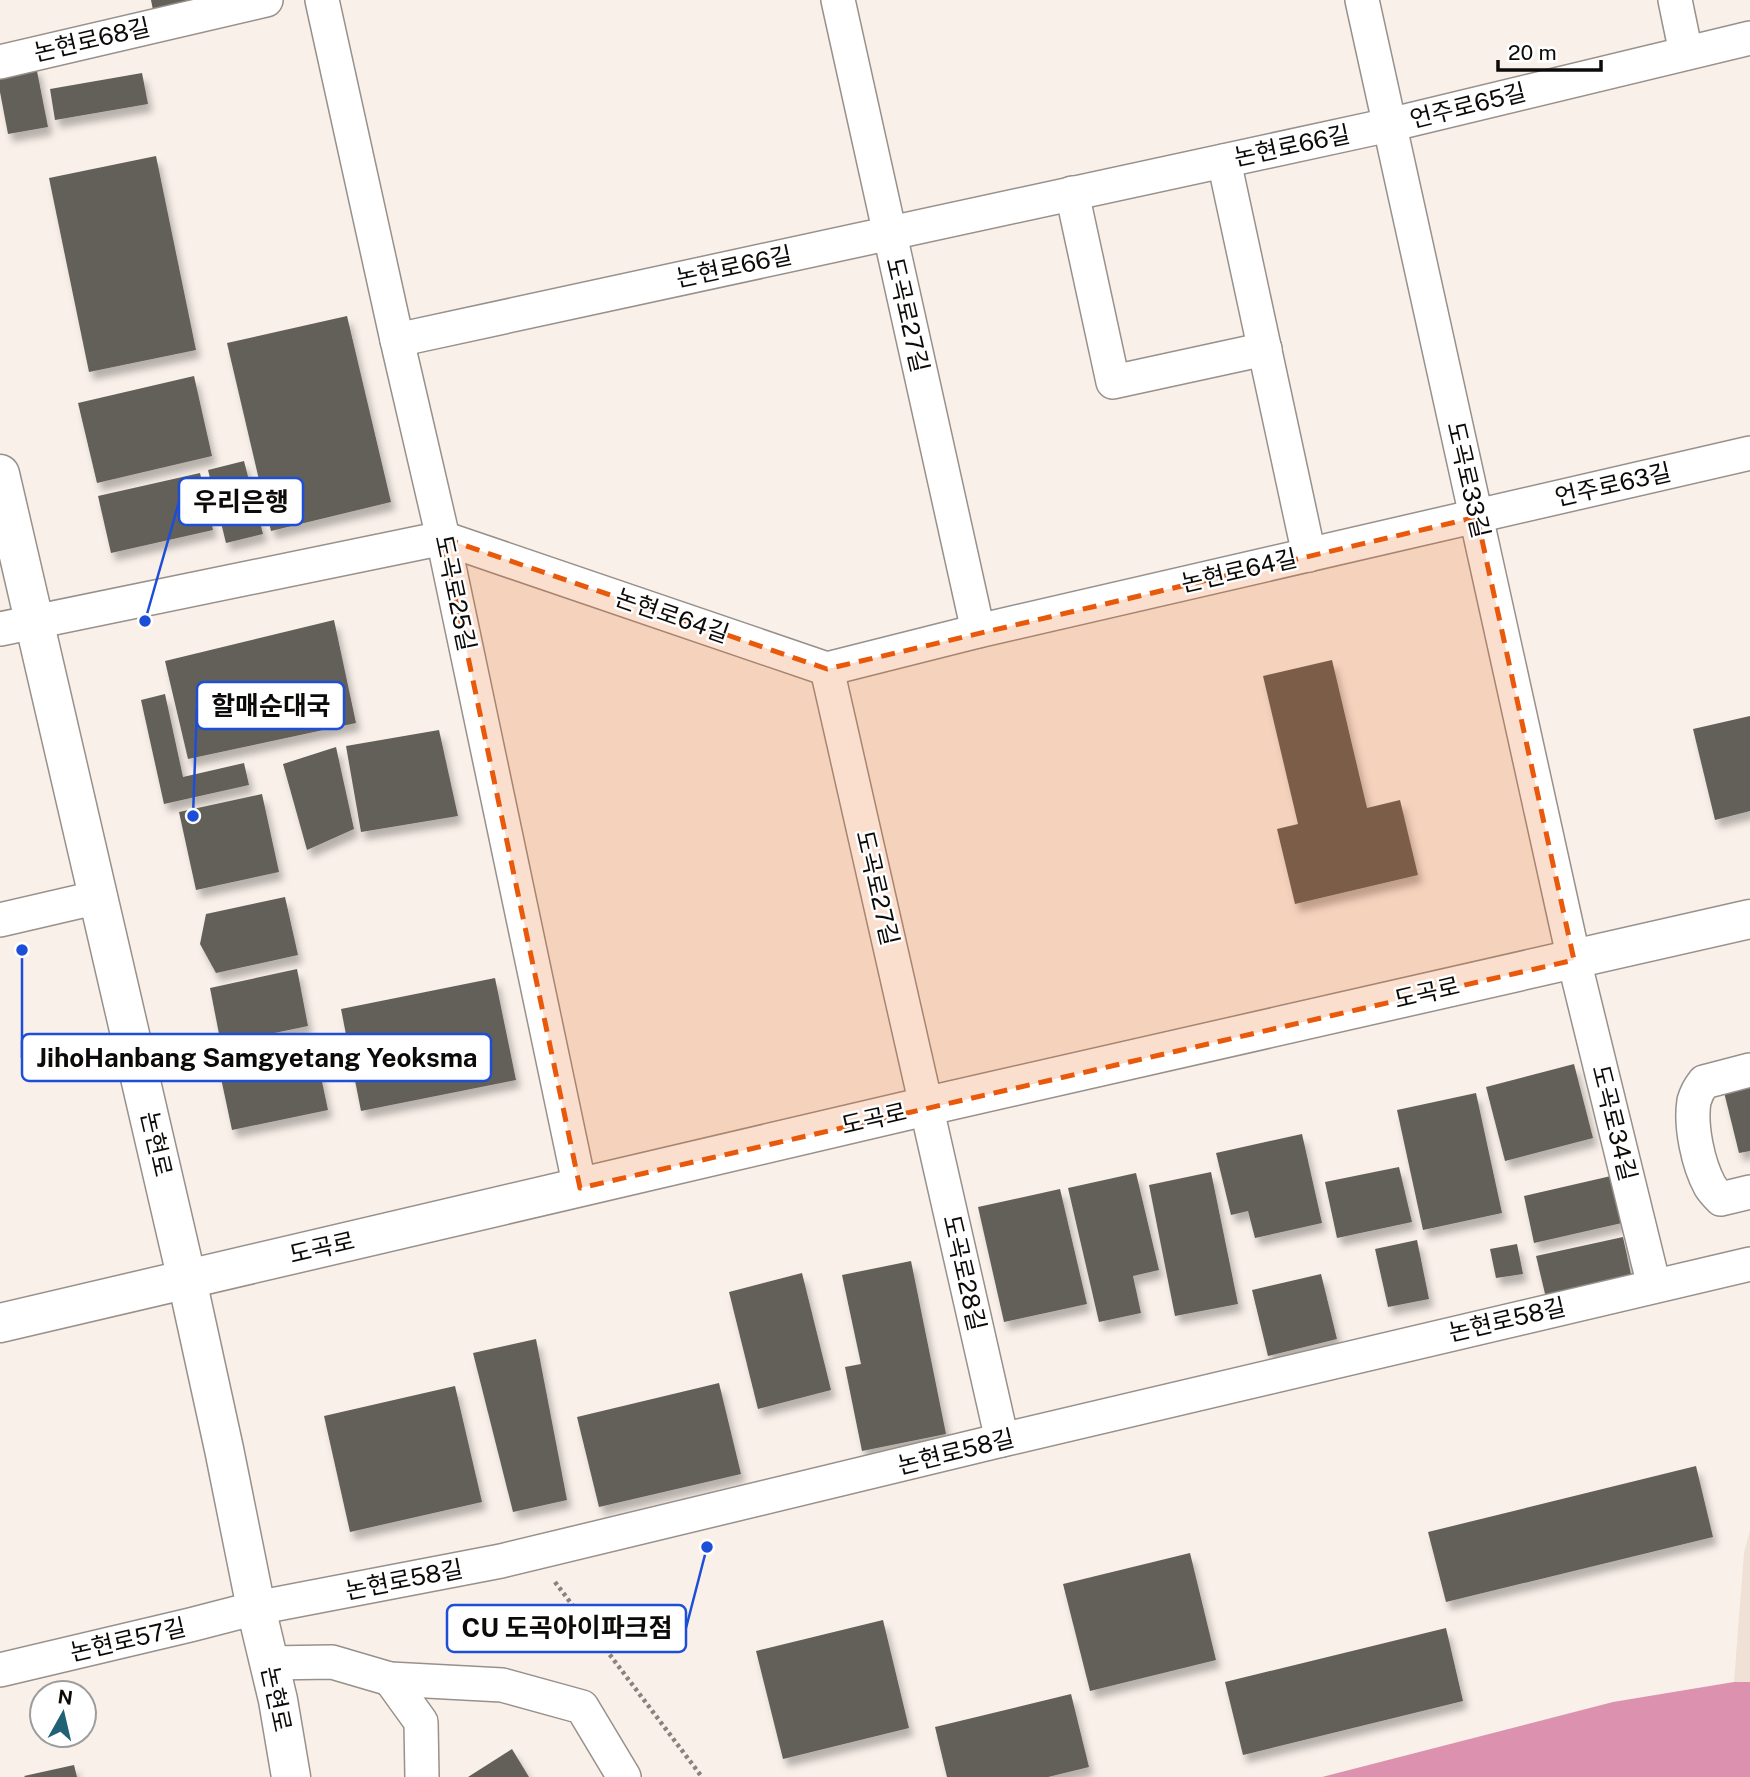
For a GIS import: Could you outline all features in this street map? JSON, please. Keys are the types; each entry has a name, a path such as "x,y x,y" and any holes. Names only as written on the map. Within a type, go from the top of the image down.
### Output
{"main road":[{"name":"논현로","path":"0,474 17,625 99,897 224,1449 256,1608 278,1700 290,1777"},
{"name":"도곡로","path":"0,1323 1750,919"}],"street":[{"name":"논현로68길","path":"0,62 266,0"},
{"name":"도곡로25길","path":"322,0 443,538 580,1188"},
{"name":"도곡로27길","path":"838,0 978,631"},
{"name":"도곡로33길","path":"1362,0 1574,960"},
{"path":"1675,0 1686,52"},
{"name":"언주로65길","path":"1389,125 1750,38"},
{"name":"논현로66길","path":"397,340 1389,125"},
{"name":"논현로64길","path":"1224,160 1309,555"},
{"path":"1072,193 1113,382 1265,349"},
{"name":"언주로63길","path":"1477,517 1750,453"},
{"name":"논현로64길","path":"443,538 827,670 978,631 1477,517"},
{"path":"17,625 443,538"},
{"name":"도곡로27길","path":"827,670 927,1107"},
{"path":"0,920 99,897"},
{"name":"도곡로34길","path":"1574,960 1654,1286"},
{"path":"1750,1070 1704,1082 1694,1101 1694,1133 1696,1149 1711,1188 1721,1199 1750,1192"},
{"name":"도곡로28길","path":"927,1107 1002,1440"},
{"name":"논현로58길","path":"256,1608 533,1553 1750,1264"},
{"name":"논현로57길","path":"0,1670 256,1608"},
{"path":"269,1663 332,1662 390,1679 502,1685 582,1707 624,1777"},
{"path":"390,1679 421,1722 422,1777"}],"path":[{"path":"533,1553 702,1777"}],"highlighted area":[{"path":"1477,517 1574,960 580,1188 443,538 827,669"}],"shaded area":[{"path":"1750,1530 1750,1682 1734,1682 1744,1553"},
{"path":"1734,1682 1750,1682 1750,1777 1322,1777 1613,1702"}],"building":[{"path":"151,0 193,0 193,1 153,10"},
{"path":"36,66 48,127 8,134 0,92 0,73"},
{"path":"142,73 148,104 55,120 50,89"},
{"path":"156,156 196,350 89,372 49,178"},
{"path":"347,316 391,502 271,531 227,343"},
{"path":"194,376 212,456 97,483 78,403"},
{"path":"244,461 263,534 226,543 208,470"},
{"path":"200,473 213,530 111,553 98,496"},
{"path":"334,620 356,723 188,759 165,661"},
{"path":"1332,660 1367,808 1400,800 1418,875 1295,904 1277,829 1298,824 1263,676"},
{"path":"165,694 183,777 244,763 249,785 164,804 141,700"},
{"path":"1750,716 1750,811 1715,820 1693,729"},
{"path":"439,730 458,816 361,832 346,746"},
{"path":"336,747 354,829 307,850 283,764"},
{"path":"262,794 279,872 196,890 179,812"},
{"path":"285,897 298,955 216,973 200,944 206,914"},
{"path":"297,969 308,1026 221,1044 210,988"},
{"path":"495,978 516,1080 361,1111 341,1009"},
{"path":"314,1044 328,1110 232,1130 218,1064"},
{"path":"1574,1064 1593,1138 1505,1161 1486,1087"},
{"path":"1750,1081 1750,1151 1739,1153 1723,1088"},
{"path":"1476,1093 1502,1213 1423,1230 1397,1110"},
{"path":"1302,1134 1322,1223 1255,1238 1248,1211 1231,1215 1216,1153"},
{"path":"1399,1167 1412,1222 1337,1238 1325,1182"},
{"path":"1211,1172 1238,1304 1175,1316 1149,1185"},
{"path":"1136,1173 1159,1270 1133,1276 1141,1313 1099,1322 1068,1188"},
{"path":"1611,1176 1622,1223 1534,1243 1524,1196"},
{"path":"1060,1189 1087,1304 1004,1322 978,1207"},
{"path":"1623,1237 1632,1279 1546,1298 1536,1256"},
{"path":"1417,1240 1429,1299 1388,1307 1375,1249"},
{"path":"1517,1244 1523,1274 1496,1278 1490,1249"},
{"path":"911,1261 946,1434 862,1451 845,1367 861,1364 842,1275"},
{"path":"802,1273 831,1390 758,1409 729,1292"},
{"path":"1321,1274 1337,1339 1268,1356 1252,1290"},
{"path":"536,1339 567,1500 513,1512 473,1353"},
{"path":"719,1383 741,1474 599,1507 577,1417"},
{"path":"455,1386 482,1502 350,1532 324,1416"},
{"path":"1696,1466 1713,1537 1446,1602 1428,1532"},
{"path":"1190,1553 1216,1660 1090,1691 1063,1584"},
{"path":"883,1620 909,1728 783,1759 756,1651"},
{"path":"1446,1628 1463,1701 1243,1755 1225,1682"},
{"path":"1071,1694 1089,1767 1048,1777 947,1777 935,1727"},
{"path":"512,1749 529,1777 468,1777"},
{"path":"74,1765 77,1777 24,1776"}],"place":[{"name":"우리은행","path":"145,621"},
{"name":"할매순대국","path":"193,816"},
{"name":"JihoHanbang Samgyetang Yeoksma","path":"22,950"},
{"name":"CU 도곡아이파크점","path":"707,1547"}]}
